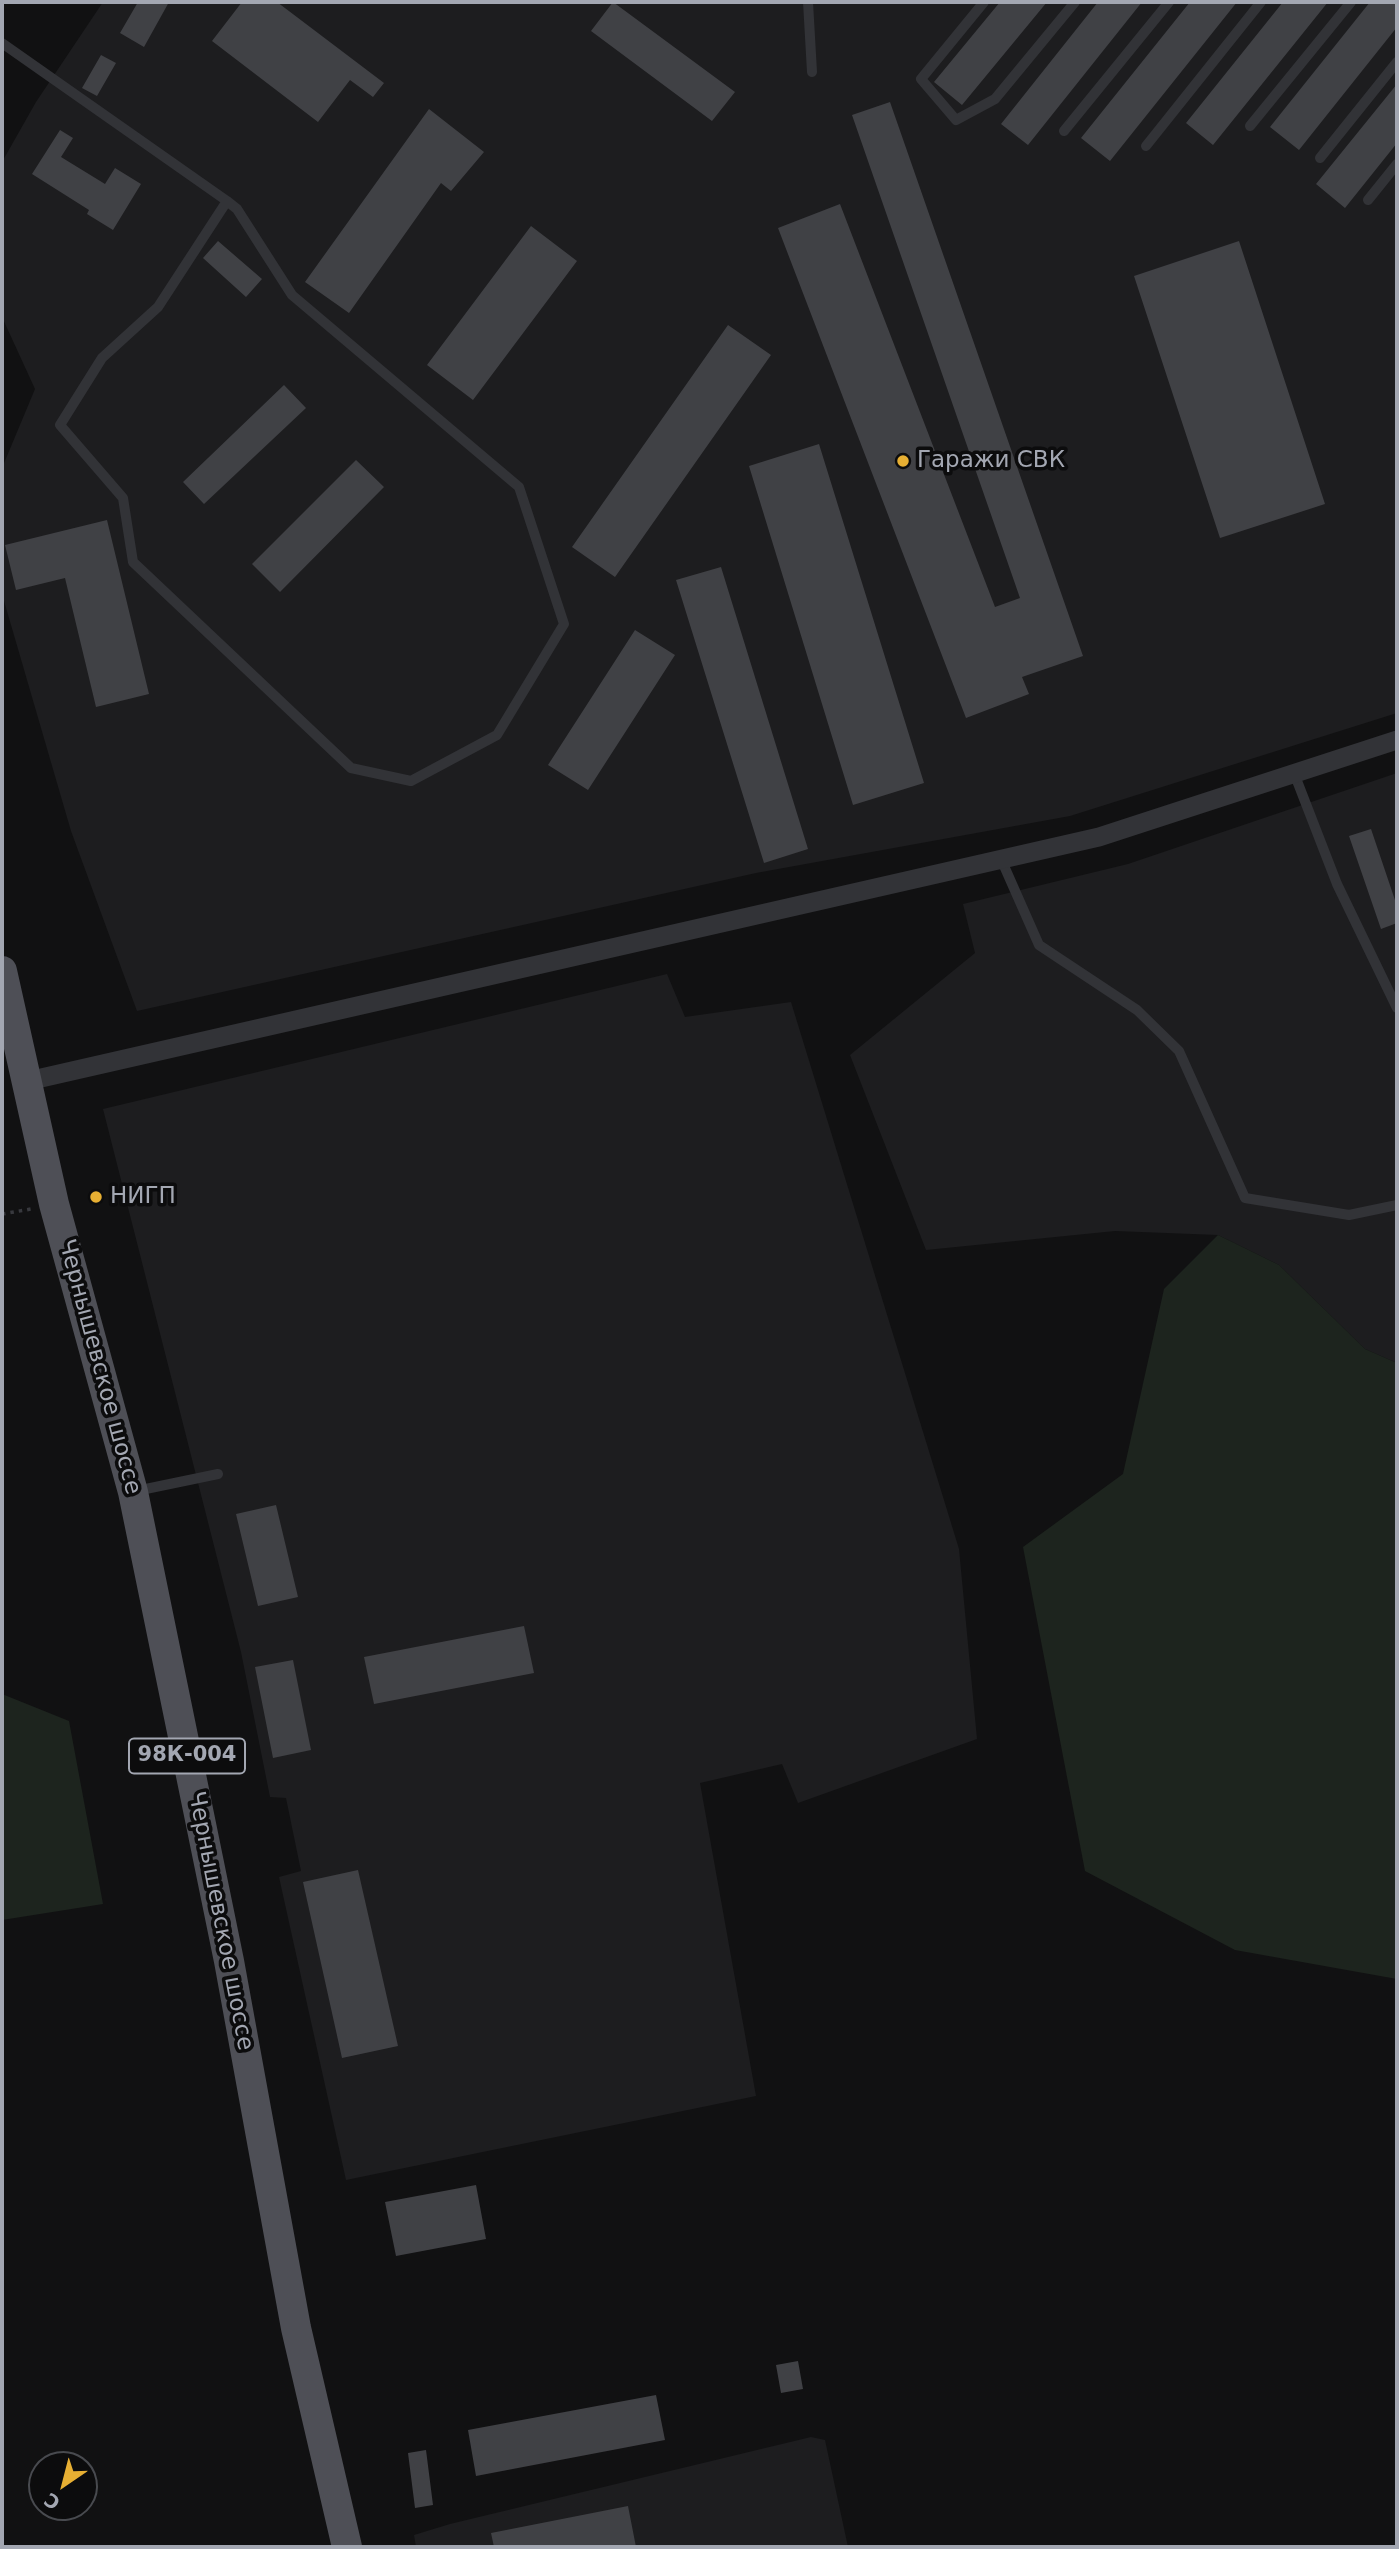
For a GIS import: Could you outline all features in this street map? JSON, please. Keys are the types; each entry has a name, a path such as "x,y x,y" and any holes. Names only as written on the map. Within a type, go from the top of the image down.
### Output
{"main road":[{"name":"Чернышевское шоссе","path":"2,971 5,1004 28,1081 54,1204 134,1492 231,1975 296,2331 346,2547"}],"street":[{"path":"28,1081 1099,837 1397,740"}],"lane":[{"path":"808,2 812,72"},
{"path":"984,2 921,79 956,120 995,99 1075,2"},
{"path":"1064,131 1169,2"},
{"path":"1146,146 1261,2"},
{"path":"1250,126 1351,2"},
{"path":"2,43 227,201 237,209 292,295 519,487 564,624 497,735 411,781 351,768 133,562 123,498 60,425 102,358 158,307 227,201"},
{"path":"1320,158 1397,62"},
{"path":"1368,200 1397,164"},
{"path":"1294,774 1337,884 1397,1008"},
{"path":"1002,859 1040,945 1137,1010 1179,1051 1245,1198 1349,1214 1397,1205"},
{"path":"134,1492 218,1474"}],"shaded area":[{"path":"103,2 1397,2 1397,713 1070,816 756,873 137,1011 71,831 2,594 2,468 35,389 2,317 2,162 36,102"},
{"path":"1397,773 1397,1363 1365,1349 1279,1265 1218,1235 1115,1231 926,1250 850,1055 975,953 963,904 1128,864"},
{"path":"667,974 685,1017 791,1002 959,1549 977,1739 798,1803 782,1764 700,1783 756,2096 346,2180 279,1877 301,1871 286,1798 270,1797 241,1652 103,1109"},
{"path":"1218,1235 1279,1265 1365,1349 1397,1363 1397,1979 1235,1950 1085,1871 1023,1547 1123,1474 1164,1289"},
{"path":"2,1694 69,1721 103,1904 2,1920"},
{"path":"811,2437 825,2440 848,2547 416,2547 414,2535 450,2524"}],"building":[{"path":"138,2 169,2 144,47 120,33"},
{"path":"242,2 277,2 384,83 373,97 350,80 318,122 212,41"},
{"path":"613,2 735,92 712,121 591,31"},
{"path":"1000,2 1047,2 962,105 934,82"},
{"path":"1098,2 1142,2 1028,145 1001,124"},
{"path":"1190,2 1237,2 1110,161 1081,138"},
{"path":"1283,2 1328,2 1213,145 1186,123"},
{"path":"1370,2 1397,2 1397,27 1299,150 1270,127"},
{"path":"101,55 116,63 97,96 82,88"},
{"path":"1397,84 1397,143 1345,208 1316,184"},
{"path":"890,102 1083,656 1022,677 1029,694 966,718 778,228 840,204 995,607 1020,598 852,115"},
{"path":"429,109 484,152 451,191 441,183 349,313 305,282"},
{"path":"60,130 73,138 61,157 105,184 115,168 141,184 113,230 87,214 89,210 32,174"},
{"path":"531,226 577,261 473,400 427,365"},
{"path":"218,241 262,279 246,297 203,258"},
{"path":"1239,241 1325,504 1220,538 1134,276"},
{"path":"728,325 771,355 615,577 572,547"},
{"path":"284,385 306,408 204,504 183,482"},
{"path":"819,444 924,783 853,805 749,466"},
{"path":"356,460 384,487 280,592 252,564"},
{"path":"107,520 149,694 96,707 65,578 16,590 5,545"},
{"path":"721,567 808,849 764,863 676,580"},
{"path":"635,630 675,655 588,790 548,765"},
{"path":"1371,829 1397,906 1397,923 1381,929 1349,836"},
{"path":"276,1505 298,1597 258,1606 236,1514"},
{"path":"524,1626 534,1673 374,1704 364,1657"},
{"path":"293,1660 311,1750 273,1758 255,1667"},
{"path":"358,1870 398,2046 342,2058 303,1882"},
{"path":"476,2185 486,2239 396,2256 385,2202"},
{"path":"798,2361 803,2389 781,2393 776,2365"},
{"path":"656,2395 665,2440 476,2476 468,2430"},
{"path":"426,2450 433,2505 415,2508 408,2453"},
{"path":"628,2506 636,2547 494,2547 491,2533"}],"place":[{"name":"Гаражи СВК","path":"903,461"},
{"name":"НИГП","path":"96,1197"}]}
